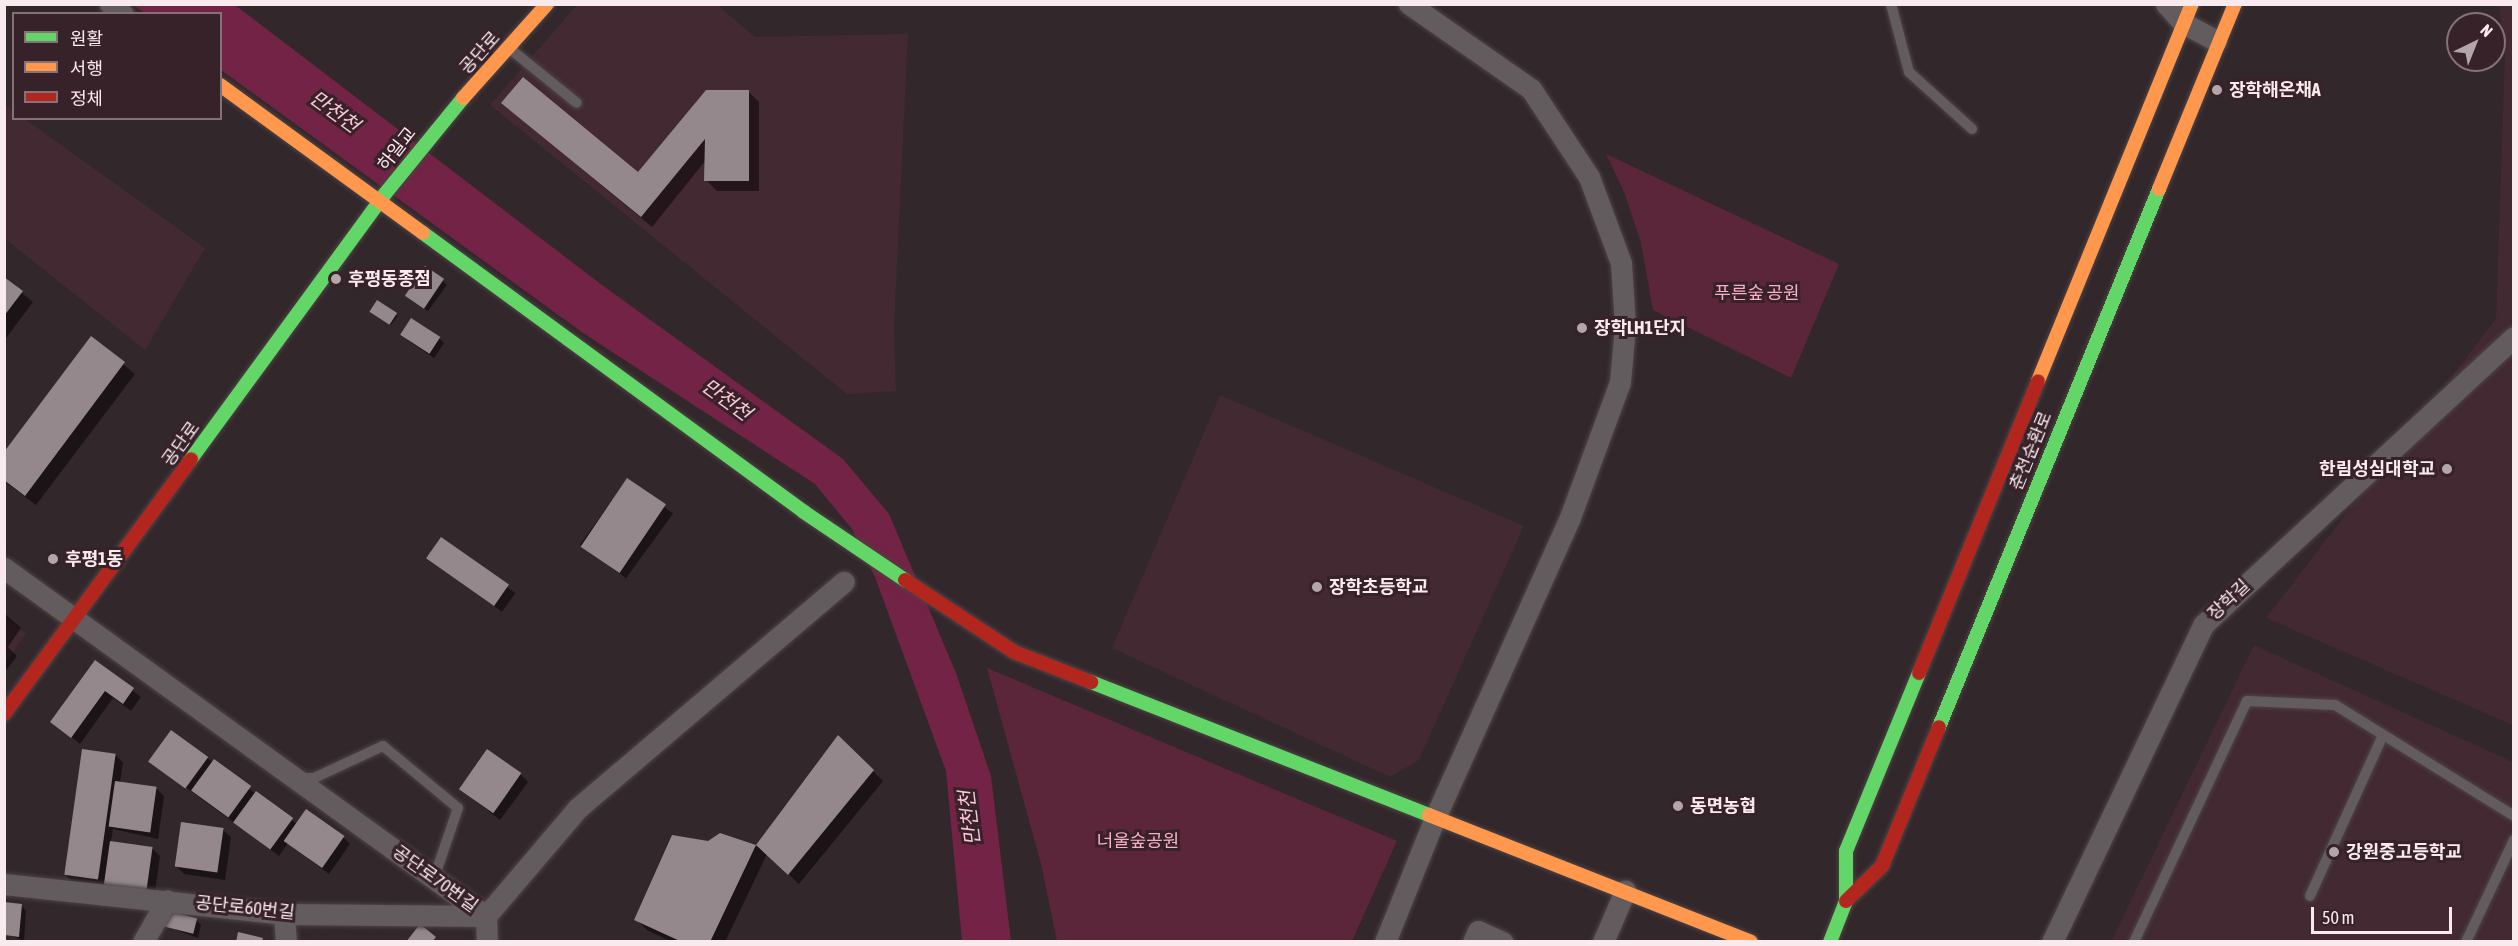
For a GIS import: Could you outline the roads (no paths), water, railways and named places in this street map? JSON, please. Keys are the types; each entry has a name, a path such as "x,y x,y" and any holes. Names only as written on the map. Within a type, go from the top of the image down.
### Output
{"street":[{"name":"공단로","path":"439,125 548,4"},
{"path":"2166,4 2188,14 2217,41"},
{"name":"춘천순환로","path":"1846,902 1882,866 2217,41 2235,4"},
{"path":"1385,942 1434,820 1569,520 1620,382 1625,326 1621,263 1589,177 1531,89 1409,5"},
{"name":"춘천순환로","path":"1830,942 1846,902 1846,851 2188,14"},
{"path":"222,86 382,198 804,512 1014,652 1434,820 1624,891 1751,942"},
{"name":"하일교","path":"382,198 439,125"},
{"name":"공단로","path":"4,714 382,198"},
{"name":"장학길","path":"2052,942 2204,624 2514,337"},
{"name":"공단로70번길","path":"4,568 486,916 579,808 844,582"},
{"name":"공단로60번길","path":"4,884 284,914 486,916"},
{"path":"1603,942 1624,891"},
{"path":"143,942 167,900"},
{"path":"284,914 286,942"},
{"path":"486,916 487,942"},
{"path":"1473,942 1478,931 1503,942"}],"lane":[{"path":"1891,4 1909,72 1972,129"},
{"path":"509,48 577,103"},
{"path":"2134,942 2247,701 2335,705 2514,816"},
{"path":"2310,896 2383,735"},
{"path":"296,778 314,778 383,746 458,808 435,878"},
{"path":"2466,942 2514,840"}],"water":[{"name":"만천천","path":"133,5 235,5 602,285 843,459 889,514 956,673 991,776 1011,941 962,941 946,771 875,577 852,529 815,484 583,333 222,71 222,12 144,12"}],"place":[{"name":"장학해온채A","path":"2217,90"},
{"name":"후평동종점","path":"336,279"},
{"name":"장학LH1단지","path":"1582,328"},
{"name":"한림성심대학교","path":"2447,469"},
{"name":"후평1동","path":"53,559"},
{"name":"장학초등학교","path":"1317,587"},
{"name":"동면농협","path":"1678,806"},
{"name":"강원중고등학교","path":"2334,852"}],"park label":[{"name":"푸른숲 공원","path":"1757,293"},
{"name":"너울숲공원","path":"1138,841"}]}
